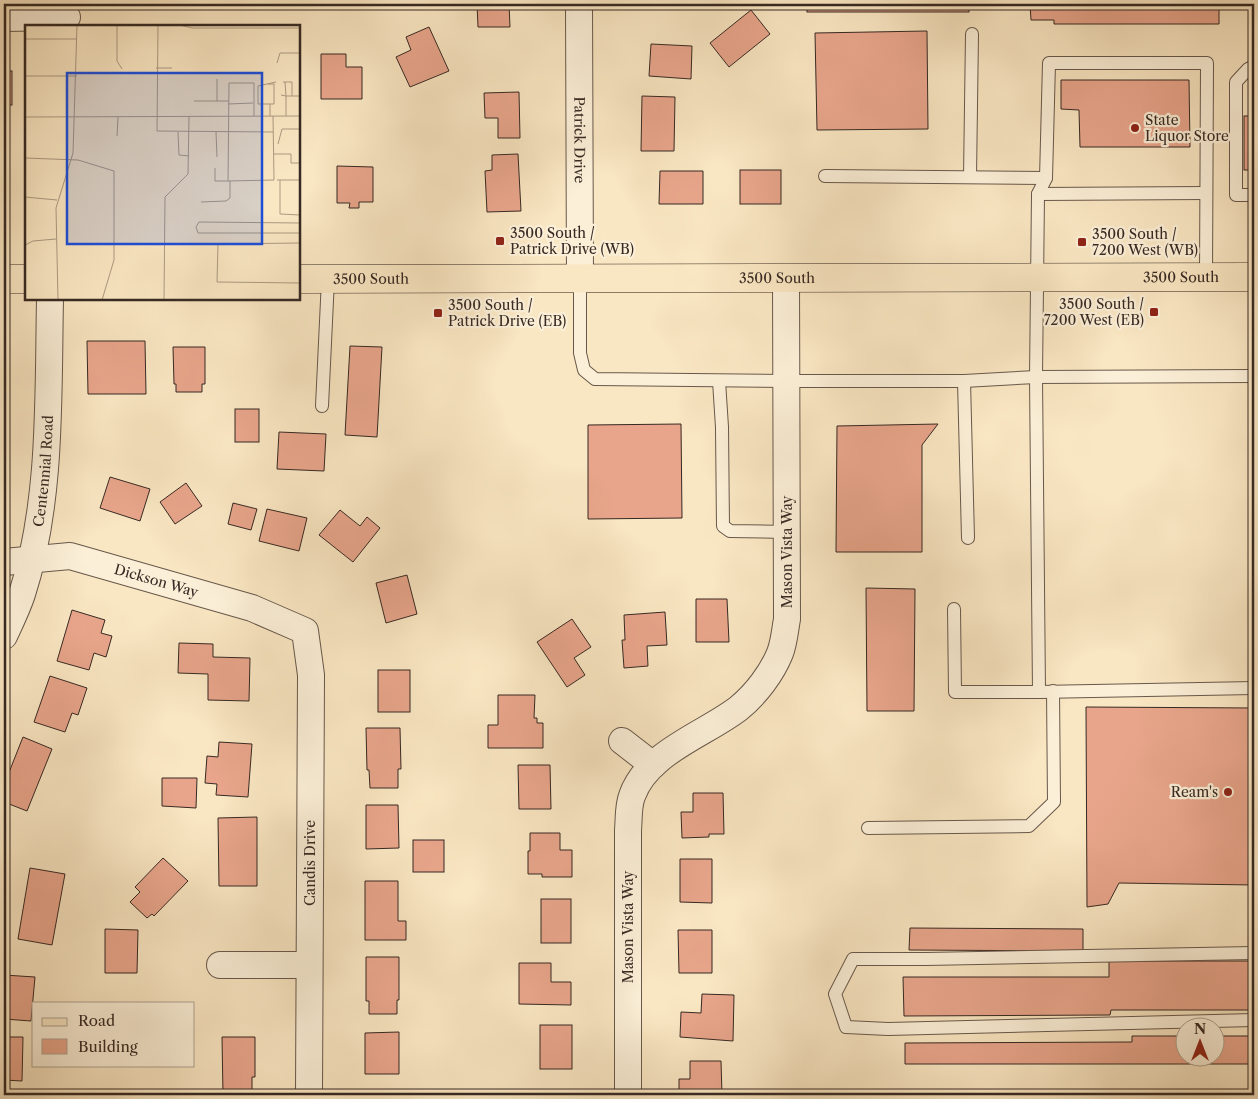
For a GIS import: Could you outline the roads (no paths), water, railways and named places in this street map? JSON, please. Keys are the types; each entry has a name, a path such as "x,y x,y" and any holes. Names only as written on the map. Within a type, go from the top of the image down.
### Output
{"main road":[{"name":"3500 South","path":"300,279 1254,277"},
{"path":"4,279 25,279"}],"street":[{"name":"Patrick Drive","path":"579,4 580,278"},
{"path":"4,18 67,16"},
{"name":"Mason Vista Way","path":"628,1095 628,830 631,796 643,776 653,765 677,746 740,707 764,682 781,652 787,619 786,278"},
{"name":"Centennial Road","path":"4,636 22,595 31,560 39,512 47,444 50,300"},
{"name":"Dickson Way","path":"4,562 70,556 252,608 305,631"},
{"name":"Candis Drive","path":"305,631 311,675 310,1095"},
{"path":"622,741 653,765"},
{"path":"220,965 309,965"}],"lane":[{"path":"970,177 972,34"},
{"path":"1039,692 1036,377 1038,194 1046,178 1049,63 1207,63 1206,277"},
{"path":"1252,68 1236,82 1236,195 1254,195"},
{"path":"825,176 1046,178"},
{"path":"1038,194 1206,193"},
{"path":"580,278 580,352 584,370 595,379 786,381 1254,376"},
{"path":"322,406 328,279"},
{"path":"719,380 722,427 723,526 730,531 787,532"},
{"path":"964,380 968,538"},
{"path":"954,609 955,692 1254,688"},
{"path":"868,828 1028,826 1054,802 1053,691"},
{"path":"1254,953 853,959 835,994 846,1027 888,1028 1254,1020"}],"place":[{"name":"State Liquor Store","path":"1135,128"},
{"name":"3500 South / Patrick Drive (WB)","path":"500,241"},
{"name":"3500 South / 7200 West (WB)","path":"1082,242"},
{"name":"3500 South / 7200 West (EB)","path":"1154,312"},
{"name":"3500 South / Patrick Drive (EB)","path":"438,313"},
{"name":"Ream's","path":"1228,792"}]}
